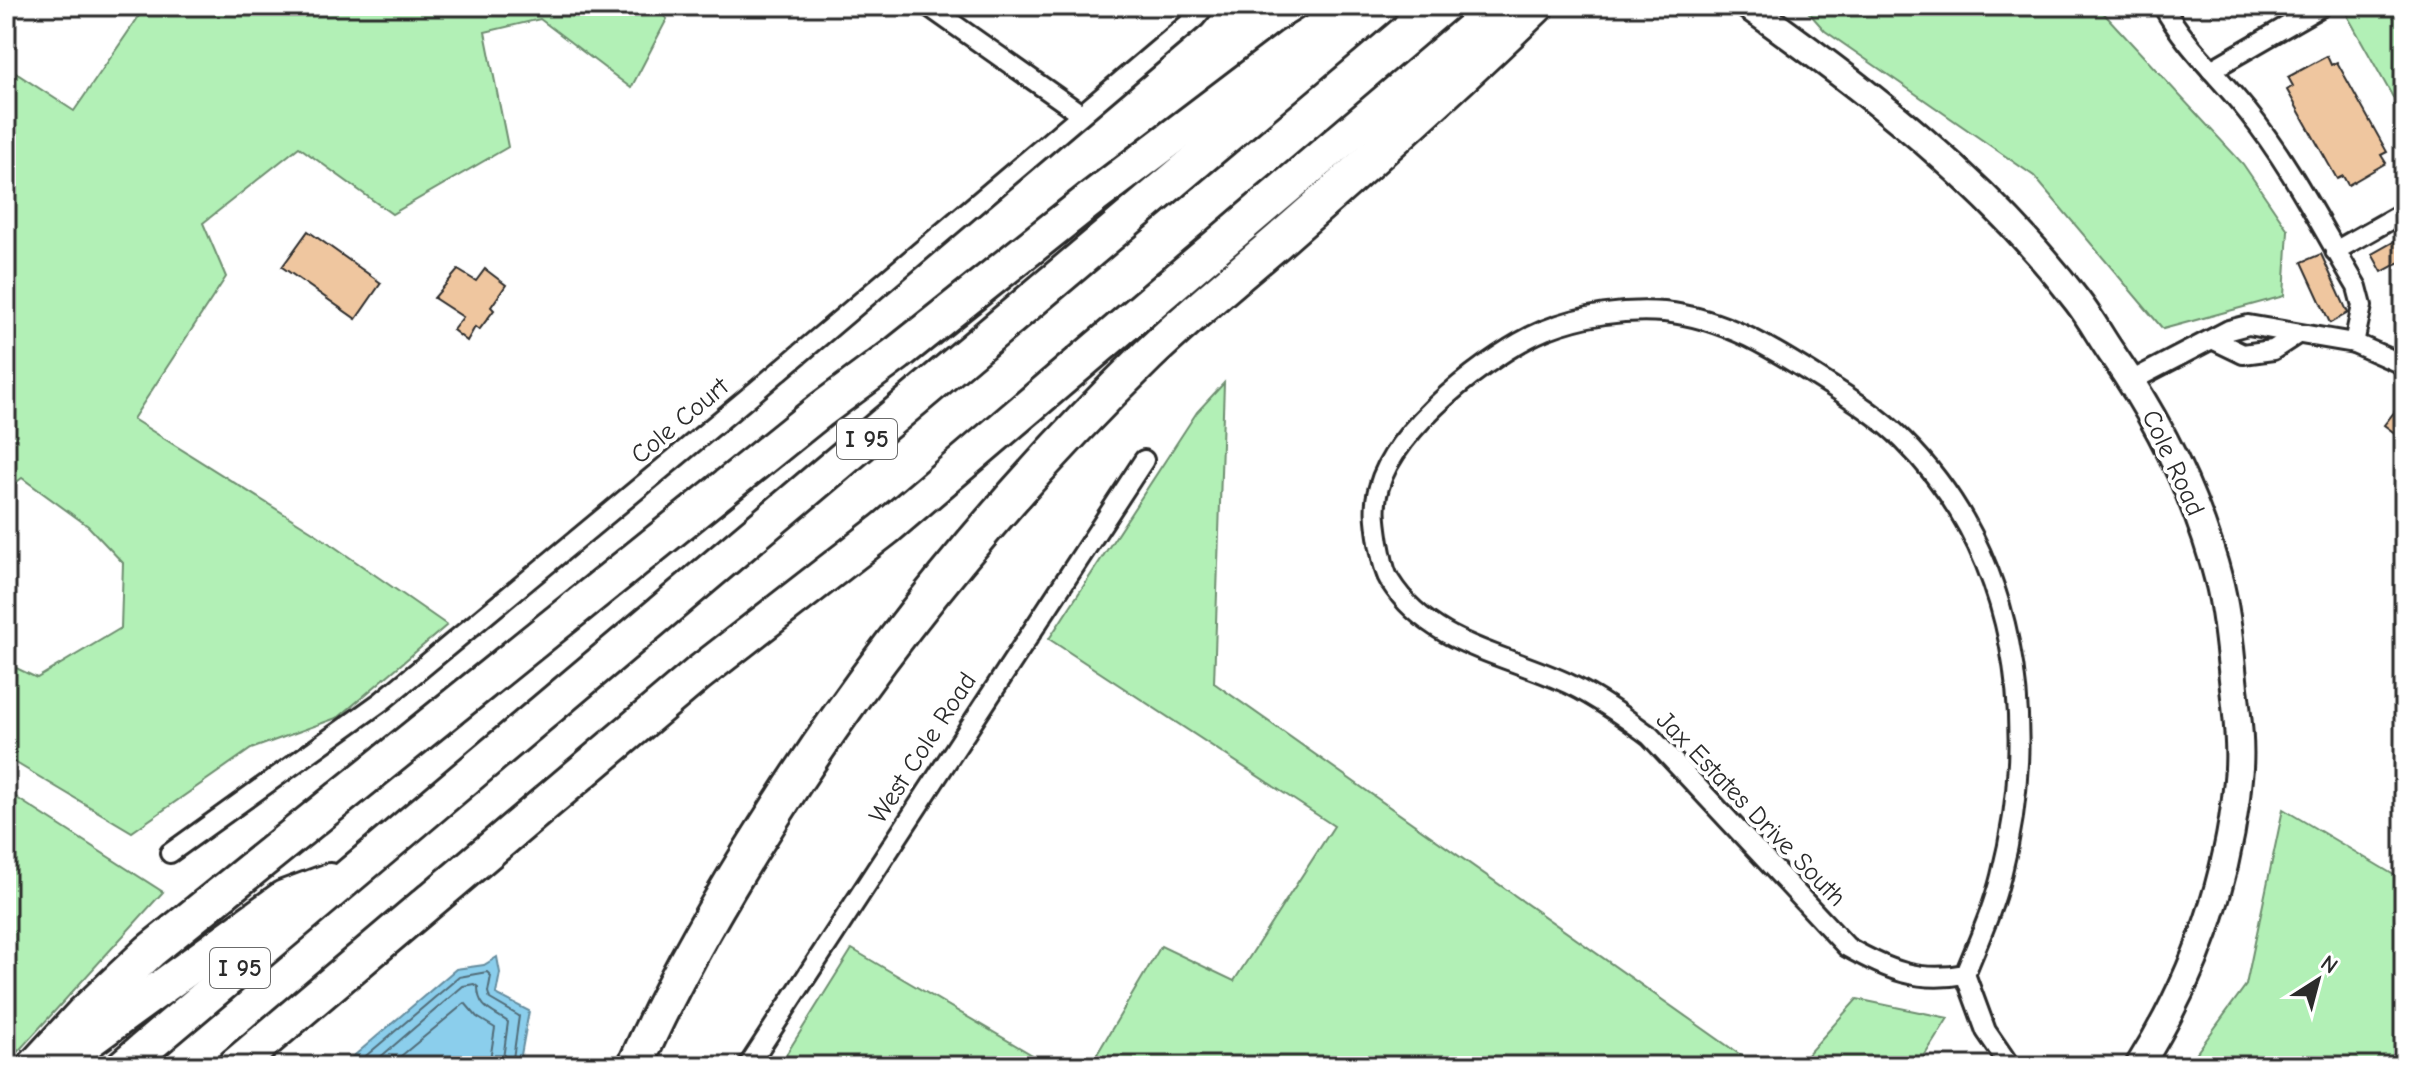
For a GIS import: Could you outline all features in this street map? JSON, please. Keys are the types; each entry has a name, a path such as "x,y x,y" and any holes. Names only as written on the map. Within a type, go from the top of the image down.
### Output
{"highway":[{"path":"35,1066 127,972 224,891 821,410 1291,47 1357,6"},
{"name":"I 95","path":"124,1066 1380,6"},
{"name":"I 95","path":"235,1066 698,674 886,528 1499,6"},
{"path":"635,1066 657,1017 724,893 772,816 870,671 952,565 1048,457 1150,353 1446,94 1536,6"},
{"path":"53,1066 284,898 353,873"}],"street":[{"path":"928,6 1081,114"},
{"name":"Cole Court","path":"170,853 382,701 757,390 1195,18 1205,6"},
{"name":"Cole Road","path":"1748,6 1830,64 1938,152 1994,206 2078,303 2131,381 2163,434 2195,506 2220,586 2228,628 2239,732 2239,767 2232,830 2209,923 2177,1000 2139,1066"},
{"path":"2163,6 2177,32 2248,111 2279,156 2357,287 2362,306 2354,343"},
{"path":"2211,70 2322,6"},
{"path":"2335,251 2404,212"},
{"name":"Jax Estates Drive South","path":"1665,312 1699,318 1750,337 1815,375 1875,416 1923,461 1954,504 1986,564 2000,602 2018,694 2019,777 2008,850 2000,881 1965,974 1941,978 1905,974 1847,947 1650,736 1572,685 1475,647 1428,623 1409,605 1388,578 1375,518 1379,486 1387,465 1405,436 1477,372 1512,347 1546,330 1608,314 1665,312"},
{"path":"2131,381 2229,330 2248,325 2354,343 2404,365"},
{"path":"2214,340 2243,354 2273,350 2296,335"},
{"name":"West Cole Road","path":"748,1066 1144,460"},
{"path":"1965,974 1986,1031 2010,1066"}],"green space":[{"path":"146,6 654,6 667,19 631,88 540,19 485,32 508,147 392,214 299,147 203,223 226,277 133,419 316,534 447,625 339,717 251,749 132,832 6,757 6,663 37,678 121,628 123,563 88,526 22,478 6,490 6,71 8,68 74,111"},
{"path":"1803,6 2097,6 2243,164 2288,230 2284,296 2163,329 2034,176 1825,31"},
{"path":"2348,6 2404,6 2404,117 2348,17"},
{"path":"1224,383 1214,683 1756,1066 1090,1066 1161,946 1234,981 1334,826 1049,639 1197,412"},
{"path":"6,791 163,892 13,1057 6,1060"},
{"path":"2283,809 2404,881 2404,1066 2187,1066 2246,985"},
{"path":"852,949 1051,1066 779,1066"},
{"path":"1857,999 1948,1018 1918,1066 1797,1066"}],"water":[{"path":"497,957 500,973 496,994 529,1011 519,1066 342,1066 456,969 484,965"}],"building":[{"path":"2327,56 2331,65 2337,62 2387,152 2381,155 2386,163 2348,185 2343,176 2337,179 2287,90 2293,86 2288,77"},
{"path":"308,231 381,283 356,319 282,267"},
{"path":"2404,236 2404,260 2382,272 2372,254"},
{"path":"2321,254 2348,313 2330,323 2302,262"},
{"path":"485,269 506,285 491,307 494,310 479,330 475,327 467,341 453,330 463,317 434,298 458,270 476,281"},
{"path":"2396,410 2404,416 2404,440 2384,425"}]}
